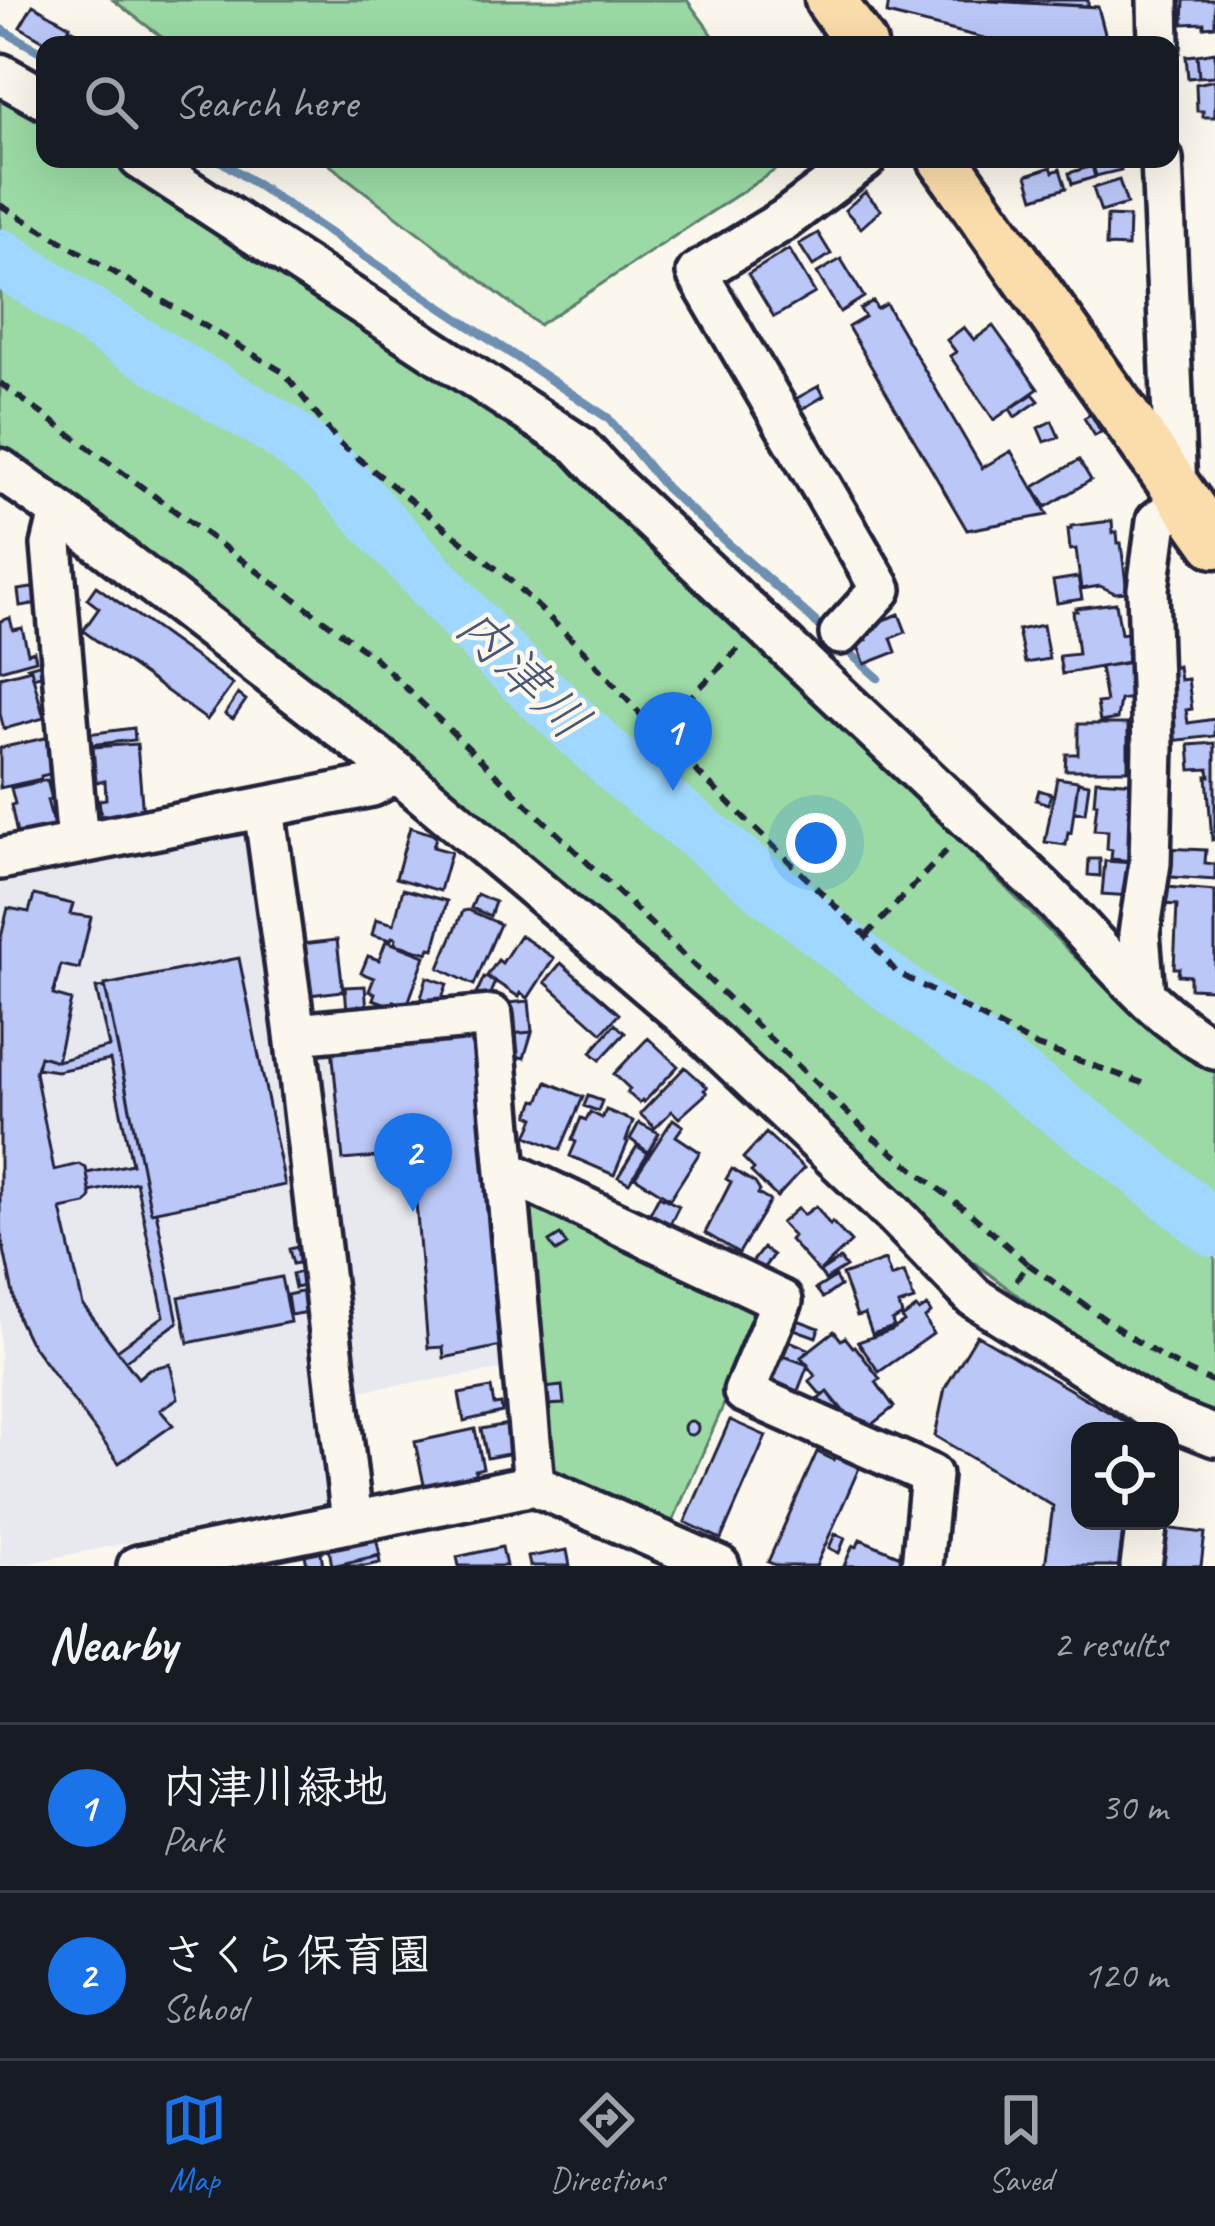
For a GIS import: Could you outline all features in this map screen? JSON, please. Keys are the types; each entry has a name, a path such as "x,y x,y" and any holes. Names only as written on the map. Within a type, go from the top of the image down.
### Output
{"main road":[{"path":"830,0 856,36"},
{"path":"949,168 1215,543"}],"street":[{"path":"1158,0 1159,36"},
{"path":"0,74 36,94"},
{"path":"154,168 578,445 1063,909 1144,994 1215,1048"},
{"path":"840,634 881,589 697,274 784,220 854,168"},
{"path":"1144,994 1138,934 1150,863 1153,747 1148,589 1157,521 1180,494 1162,168"},
{"path":"0,469 397,772 690,1021 893,1213 974,1297 1157,1422"},
{"path":"60,512 52,545 78,844"},
{"path":"0,859 372,786 397,772"},
{"path":"264,808 352,1521"},
{"path":"295,1034 492,1016 534,1485"},
{"path":"507,1171 782,1301 744,1392 931,1475 922,1566"},
{"path":"1179,1428 1215,1436"},
{"path":"138,1566 242,1556 352,1521 534,1485 719,1566"},
{"path":"1142,1566 1146,1530"}],"path":[{"path":"0,205 283,372 339,442 509,579 585,652 656,732 866,936 896,972 1037,1046 1143,1083"},
{"path":"0,383 374,656 868,1132 1028,1264 1149,1347 1194,1375 1215,1382"},
{"path":"656,732 744,643"},
{"path":"866,936 950,847"},
{"path":"1028,1264 1016,1282 1031,1296"}],"shaded area":[{"path":"241,826 254,834 336,1500 0,1566 0,875"},
{"path":"482,1041 508,1369 351,1392 311,1055 318,1044"}],"green space":[{"path":"113,0 687,0 713,36 160,36"},
{"path":"0,86 36,107 36,168 139,168 571,452 1077,959 1215,1058 1215,1419 1087,1348 947,1242 228,623 0,449"},
{"path":"334,168 778,168 539,325"},
{"path":"523,1199 758,1304 762,1317 669,1530 553,1479"}],"building":[{"path":"889,0 1098,7 1106,36 976,36 887,14"},
{"path":"971,0 1088,0 1088,6"},
{"path":"1184,0 1215,0 1215,26 1183,24"},
{"path":"33,5 70,26 65,36 36,36 20,27"},
{"path":"1215,52 1215,76 1199,77 1197,55"},
{"path":"1197,55 1199,77 1188,78 1186,56"},
{"path":"1215,80 1215,117 1203,117 1203,111 1197,111 1196,84"},
{"path":"1093,168 1095,177 1072,184 1069,173"},
{"path":"1094,168 1121,170 1096,176"},
{"path":"1060,169 1066,188 1034,198 1027,175"},
{"path":"1119,180 1127,204 1101,212 1093,188"},
{"path":"865,192 881,210 861,228 845,210"},
{"path":"1107,216 1129,217 1128,247 1106,246"},
{"path":"818,233 831,254 813,266 799,244"},
{"path":"789,249 815,293 774,317 748,274"},
{"path":"841,259 864,297 840,312 817,273"},
{"path":"873,301 877,309 886,304 982,468 1011,451 1048,515 967,530 848,327 865,317 860,309"},
{"path":"993,326 1038,389 994,420 950,356 956,352 947,340 964,327 974,340"},
{"path":"819,386 824,396 796,413 790,402"},
{"path":"1033,394 1039,401 1015,417 1010,409"},
{"path":"1091,414 1101,432 1095,436 1084,418"},
{"path":"1052,421 1059,437 1044,442 1038,428"},
{"path":"1079,460 1091,480 1046,507 1034,487"},
{"path":"1112,521 1113,533 1117,532 1121,543 1127,592 1100,586 1081,589 1068,529"},
{"path":"1078,577 1082,599 1057,603 1053,581"},
{"path":"96,586 233,684 207,720 83,631 99,608 87,599"},
{"path":"38,587 40,603 20,606 18,590"},
{"path":"1116,603 1121,634 1136,631 1139,649 1127,651 1128,662 1062,674 1059,656 1078,654 1073,611"},
{"path":"899,614 906,632 891,638 896,652 865,664 857,644 867,640 862,628"},
{"path":"10,618 13,630 22,628 28,653 34,651 36,660 0,670 0,621"},
{"path":"1043,625 1049,659 1025,663 1018,630"},
{"path":"1172,659 1180,680 1188,679 1192,709 1186,710 1188,723 1215,719 1215,736 1170,741 1157,661"},
{"path":"45,662 48,673 33,677 28,667"},
{"path":"1132,662 1138,697 1120,700 1117,719 1100,722 1097,703 1106,702 1100,667"},
{"path":"31,669 44,718 4,729 0,677"},
{"path":"238,694 246,700 233,719 225,714"},
{"path":"1078,724 1128,724 1128,770 1065,770 1066,754 1078,754"},
{"path":"134,728 135,740 88,745 87,734"},
{"path":"49,737 54,773 0,788 0,748"},
{"path":"1128,743 1143,743 1143,770 1128,770"},
{"path":"1215,743 1212,840 1209,769 1191,770 1189,745"},
{"path":"137,744 143,815 106,819 101,816 99,800 106,799 105,781 96,782 93,747"},
{"path":"1057,778 1078,781 1066,845 1045,842"},
{"path":"47,780 55,830 18,839 11,788"},
{"path":"1096,780 1138,783 1134,861 1111,859 1108,831 1094,830"},
{"path":"1078,782 1089,784 1085,813 1074,812"},
{"path":"1039,790 1051,794 1048,804 1036,800"},
{"path":"410,827 432,834 436,837 433,847 451,852 440,891 396,878"},
{"path":"1163,848 1206,850 1205,863 1215,864 1215,880 1157,876"},
{"path":"1089,859 1100,859 1100,876 1088,875"},
{"path":"1105,861 1133,863 1131,896 1102,894"},
{"path":"1154,886 1215,891 1211,989 1190,988 1190,976 1178,975 1179,968 1174,968 1177,905 1161,904"},
{"path":"403,889 447,901 434,949 428,953 395,944 396,938 372,935 376,919 394,924"},
{"path":"477,894 495,902 490,916 471,908"},
{"path":"34,895 73,904 70,914 91,917 79,969 61,965 53,995 71,1000 57,1061 40,1056 35,1072 54,1170 79,1164 86,1168 91,1197 86,1204 61,1209 83,1305 138,1378 149,1369 170,1364 178,1398 160,1410 173,1425 119,1463 29,1341 18,1318 0,1230 0,942 8,908 29,912"},
{"path":"463,911 500,924 474,985 439,968"},
{"path":"520,935 554,958 528,998 487,976"},
{"path":"337,940 343,991 309,995 301,944"},
{"path":"386,941 425,956 407,1006 373,999 375,993 369,991 374,978 361,973 368,956 379,960"},
{"path":"239,958 285,1185 151,1212 105,985"},
{"path":"561,963 619,1014 602,1033 545,982"},
{"path":"427,977 447,984 440,1004 421,998"},
{"path":"484,977 495,982 488,998 476,994"},
{"path":"365,986 367,1010 347,1011 345,987"},
{"path":"105,987 178,1322 125,1361 117,1350 164,1316 136,1182 90,1192 87,1173 132,1164 110,1060 57,1071 37,1068 40,1056 57,1061 109,1047 96,988"},
{"path":"529,1001 532,1032 510,1034 508,1003"},
{"path":"615,1024 625,1033 600,1060 591,1052"},
{"path":"532,1032 524,1058 512,1055 510,1034"},
{"path":"475,1037 501,1346 444,1358 443,1347 428,1348 412,1154 343,1160 332,1048"},
{"path":"648,1038 678,1066 639,1103 614,1074"},
{"path":"685,1067 707,1087 707,1093 679,1118 672,1111 655,1128 640,1114"},
{"path":"547,1082 583,1097 560,1150 527,1136 535,1118 529,1115"},
{"path":"588,1096 602,1101 598,1111 584,1106"},
{"path":"606,1110 633,1121 614,1175 570,1156 581,1118 586,1120 590,1112 602,1118"},
{"path":"673,1119 683,1126 676,1136 700,1152 670,1199 635,1177"},
{"path":"639,1123 659,1133 648,1152 630,1139"},
{"path":"766,1133 804,1168 777,1197 743,1158"},
{"path":"637,1146 648,1153 629,1183 618,1177"},
{"path":"732,1169 755,1183 758,1194 770,1201 739,1253 705,1233 731,1182 726,1179"},
{"path":"659,1196 679,1206 670,1224 650,1213"},
{"path":"816,1206 851,1242 819,1272 781,1223 798,1208 804,1215"},
{"path":"560,1235 567,1245 556,1252 549,1242"},
{"path":"301,1246 303,1262 293,1264 289,1249"},
{"path":"763,1248 773,1255 760,1273 750,1265"},
{"path":"840,1259 846,1267 825,1280 820,1272"},
{"path":"885,1260 891,1277 904,1272 914,1300 899,1305 902,1315 892,1321 894,1327 872,1334 865,1314 857,1316 842,1275"},
{"path":"306,1271 308,1285 295,1288 292,1274"},
{"path":"281,1277 290,1322 188,1343 179,1297"},
{"path":"835,1277 840,1286 823,1298 816,1289"},
{"path":"305,1291 309,1312 290,1315 287,1295"},
{"path":"927,1306 931,1313 925,1318 933,1334 879,1372 858,1342 892,1330 916,1308"},
{"path":"795,1319 819,1328 816,1337 791,1328"},
{"path":"834,1331 855,1346 894,1407 861,1433 828,1392 822,1396 809,1381 815,1376 801,1357"},
{"path":"977,1335 1126,1422 1071,1422 1071,1530 1123,1530 1119,1566 1045,1566 1053,1506 935,1436 945,1388"},
{"path":"787,1340 811,1350 801,1357 808,1365 781,1355"},
{"path":"781,1355 808,1365 797,1393 771,1382"},
{"path":"562,1386 564,1404 546,1405 544,1388"},
{"path":"491,1388 494,1405 501,1404 502,1412 464,1421 459,1394"},
{"path":"828,1392 846,1417 830,1413 817,1400"},
{"path":"730,1420 766,1436 721,1539 685,1522"},
{"path":"691,1421 698,1428 691,1435 684,1428"},
{"path":"508,1424 513,1453 487,1458 481,1429"},
{"path":"475,1429 483,1468 475,1470 477,1477 425,1489 415,1442"},
{"path":"817,1452 860,1466 816,1566 778,1566 768,1562"},
{"path":"1164,1530 1205,1533 1201,1566 1159,1566"},
{"path":"375,1533 380,1555 332,1566 328,1543"},
{"path":"835,1534 845,1538 839,1553 829,1548"},
{"path":"860,1539 910,1560 909,1566 844,1566"},
{"path":"320,1545 323,1566 307,1566 304,1548"},
{"path":"502,1547 506,1566 459,1566 457,1557"},
{"path":"567,1550 570,1566 530,1566 528,1557"},
{"path":"379,1556 380,1563 335,1566"}],"waterway":[{"path":"0,29 36,49"},
{"path":"232,168 608,418 666,488 829,634"},
{"name":"内津川","path":"0,257 283,432 330,469 498,653 625,773 877,974 1118,1151 1215,1229"},
{"path":"842,646 878,678"}],"place":[{"name":"内津川緑地","path":"673,791"},
{"name":"さくら保育園","path":"413,1212"}]}
